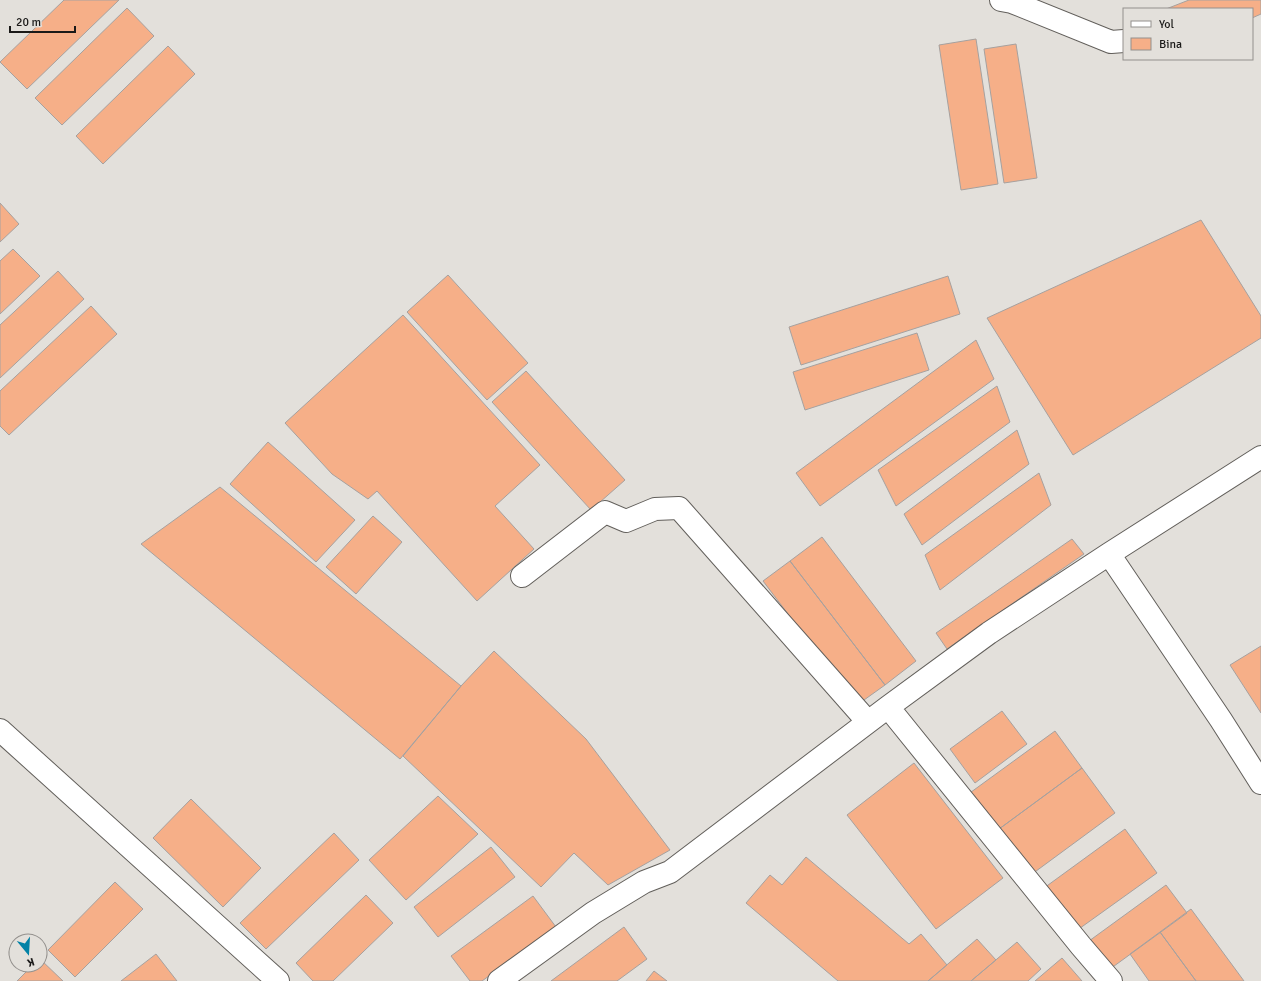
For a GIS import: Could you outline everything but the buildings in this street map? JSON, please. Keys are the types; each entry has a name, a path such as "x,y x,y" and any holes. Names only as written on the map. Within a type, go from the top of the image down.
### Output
{"street":[{"path":"1001,0 1012,2 1111,42 1123,41"},
{"path":"499,981 593,913 644,882 670,872 888,707 989,633 1261,457"},
{"path":"522,576 605,512 626,522 655,509 679,508 868,722"},
{"path":"1109,554 1221,720 1261,783"},
{"path":"888,707 1080,946 1111,981"},
{"path":"0,730 278,981"}]}
